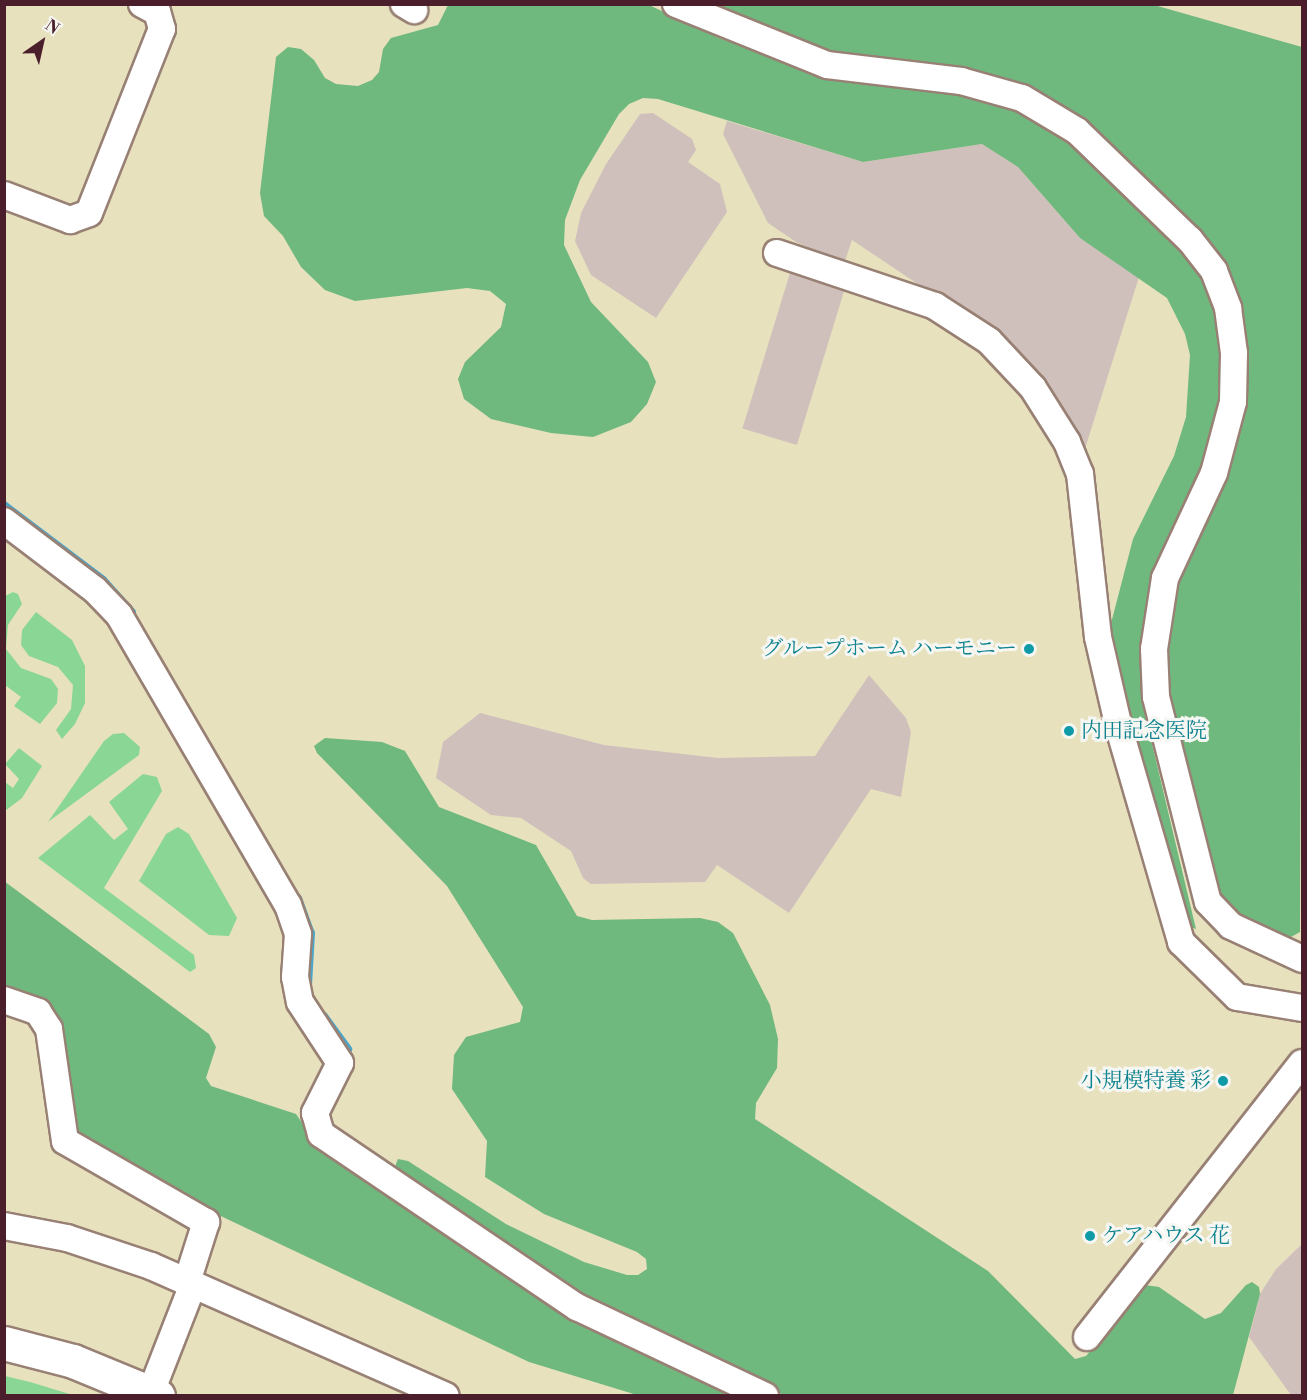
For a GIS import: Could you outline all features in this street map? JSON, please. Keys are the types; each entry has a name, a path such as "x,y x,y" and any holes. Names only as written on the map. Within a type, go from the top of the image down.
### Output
{"street":[{"path":"4,195 70,220 89,213 162,29 157,12 142,4"},
{"path":"676,4 827,64 961,81 1023,98 1077,131 1190,240 1214,271 1228,308 1234,353 1233,402 1214,473 1165,578 1154,649 1156,697 1208,902 1231,926 1302,959"},
{"path":"777,253 934,306 989,341 1033,388 1067,442 1080,474 1098,637 1119,728 1181,942 1237,997 1302,1008"},
{"path":"4,521 95,590 119,615 288,906 298,934 295,977 300,1002 340,1063 315,1113 321,1134 577,1307 765,1395"},
{"path":"4,1000 38,1012 49,1029 65,1141 206,1222 190,1283 153,1394 73,1361 4,1343"},
{"path":"1087,1337 1302,1063"},
{"path":"4,1226 110,1251 190,1283 446,1395"}],"shaded area":[{"path":"653,113 692,139 696,150 688,162 720,184 727,212 656,318 591,275 575,241 581,213 606,164 640,114"},
{"path":"727,121 863,162 982,144 1018,167 1080,238 1139,277 1083,455 1000,339 852,240 844,264 796,242 768,223 723,134"},
{"path":"793,263 848,280 797,445 742,428"},
{"path":"869,675 906,718 911,732 901,797 871,789 789,913 717,865 705,882 591,884 583,878 571,851 521,818 491,815 436,778 443,742 480,713 604,745 718,758 815,756"},
{"path":"1302,1244 1302,1395 1291,1395 1249,1337 1260,1294 1276,1269"}],"green space":[{"path":"448,5 649,5 719,38 824,77 960,94 1018,110 1069,141 1181,249 1203,278 1216,311 1221,353 1220,401 1202,468 1153,575 1143,624 1141,674 1147,723 1196,929 1188,926 1129,725 1109,631 1133,539 1174,456 1186,417 1190,355 1185,334 1167,298 1080,238 1018,167 982,144 863,162 658,99 643,98 629,104 619,114 580,180 565,220 564,245 591,302 648,362 656,382 647,404 631,422 593,437 551,433 491,419 464,399 458,379 465,362 501,327 506,304 490,291 467,288 355,301 325,290 301,267 283,236 264,216 260,193 276,57 288,47 301,49 314,60 325,78 336,84 358,86 372,80 379,72 383,49 391,38 438,25"},
{"path":"707,5 1154,5 1302,47 1300,932 1291,937 1251,922 1227,906 1219,895 1168,696 1167,650 1177,582 1226,478 1245,404 1244,326 1235,285 1225,265 1199,231 1085,121 1028,86 963,69 829,52"},
{"path":"13,592 18,594 22,604 8,625 6,649 21,668 51,679 58,689 57,703 40,724 14,706 21,697 5,685 5,596"},
{"path":"36,612 72,640 85,666 85,703 75,724 62,739 56,730 71,709 73,685 58,667 29,656 21,645 22,630"},
{"path":"124,733 140,747 139,755 48,822 104,741 113,734"},
{"path":"325,738 382,742 405,751 439,807 536,845 577,916 592,920 700,918 718,922 733,933 770,1005 778,1039 777,1068 756,1103 755,1119 988,1271 1075,1359 1086,1356 1145,1285 1159,1287 1205,1319 1221,1313 1246,1285 1252,1282 1259,1287 1260,1294 1233,1395 783,1395 769,1385 582,1298 394,1169 398,1159 408,1161 506,1224 584,1262 627,1275 638,1275 647,1269 646,1259 637,1252 544,1214 485,1177 487,1141 452,1089 454,1055 466,1037 520,1022 523,1007 447,886 317,753 314,746"},
{"path":"19,748 42,766 22,798 5,811 5,782 13,788 19,779 5,764"},
{"path":"143,774 157,777 162,791 104,888 194,955 196,968 190,972 38,858 90,815 114,840 128,829 109,802"},
{"path":"178,827 189,834 237,918 229,936 209,935 139,881 166,834"},
{"path":"4,881 209,1034 216,1047 206,1078 211,1086 296,1114 321,1150 550,1304 741,1395 637,1395 529,1362 206,1209 72,1135 58,1026 5,990"},
{"path":"5,1376 30,1382 73,1395 5,1395"}],"waterway":[{"path":"4,505 103,580 132,612"},
{"path":"298,898 311,933 308,985"},
{"path":"324,1016 348,1049"}],"place":[{"name":"グループホーム ハーモニー","path":"1029,649"},
{"name":"内田記念医院","path":"1069,731"},
{"name":"小規模特養 彩","path":"1223,1081"},
{"name":"ケアハウス 花","path":"1090,1236"}]}
